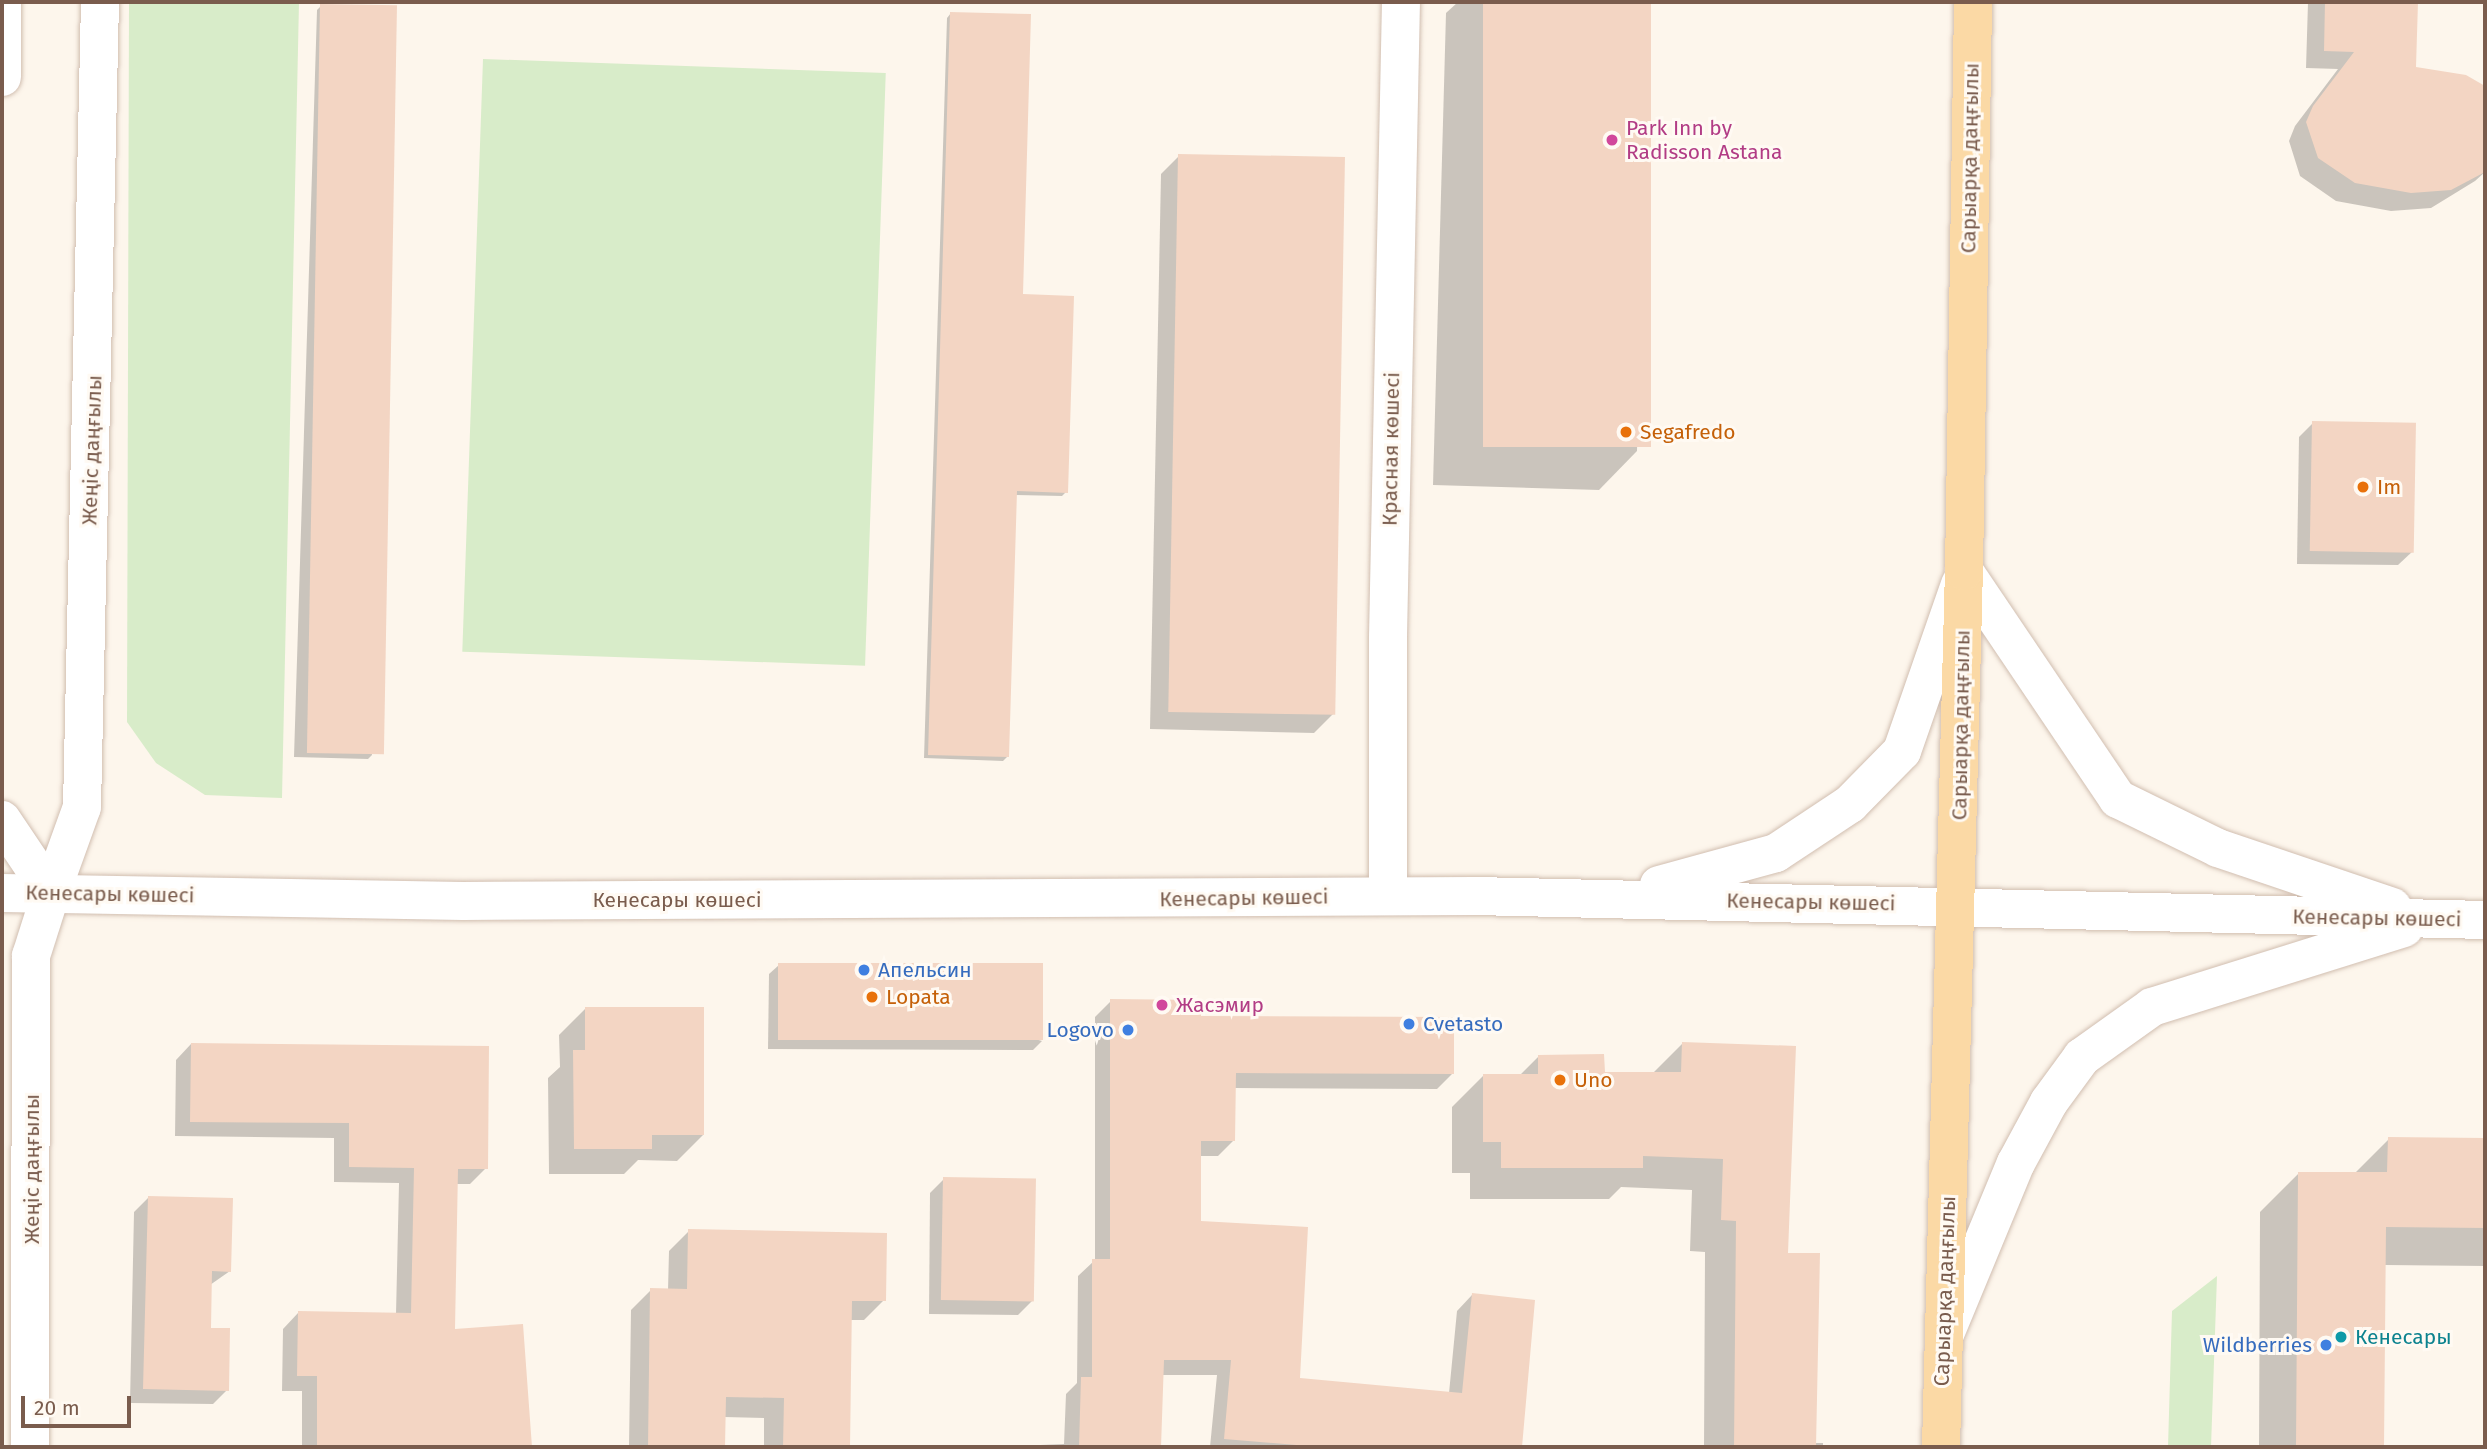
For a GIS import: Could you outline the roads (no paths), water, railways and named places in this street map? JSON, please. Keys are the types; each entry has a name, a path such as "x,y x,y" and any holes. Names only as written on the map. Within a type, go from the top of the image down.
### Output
{"main road":[{"name":"Сарыарқа даңғылы","path":"1941,1447 1965,571 1973,2"}],"street":[{"path":"2,2 2,77"},
{"name":"Жеңіс даңғылы","path":"30,1447 31,957 82,807 100,2"},
{"name":"Красная көшесі","path":"1388,897 1388,637 1401,2"},
{"path":"1602,899 1776,853 1850,804 1902,751 1965,571"},
{"path":"1965,571 2118,799 2218,848 2431,919"},
{"path":"2,820 51,893"},
{"name":"Кенесары көшесі","path":"2,893 463,901 1388,897 1602,899 1957,905 2062,912 2485,920"},
{"path":"1944,1336 2016,1163 2049,1102 2082,1057 2152,1007 2431,919"},
{"path":"2,1050 31,1107"}],"place":[{"name":"Park Inn by Radisson Astana","path":"1612,140"},
{"name":"Segafredo","path":"1626,432"},
{"name":"Im","path":"2363,487"},
{"name":"Апельсин","path":"864,970"},
{"name":"Lopata","path":"872,997"},
{"name":"Жасэмир","path":"1162,1005"},
{"name":"Cvetasto","path":"1409,1024"},
{"name":"Logovo","path":"1128,1030"},
{"name":"Uno","path":"1560,1080"},
{"name":"Кенесары","path":"2341,1337"},
{"name":"Wildberries","path":"2326,1345"}]}
